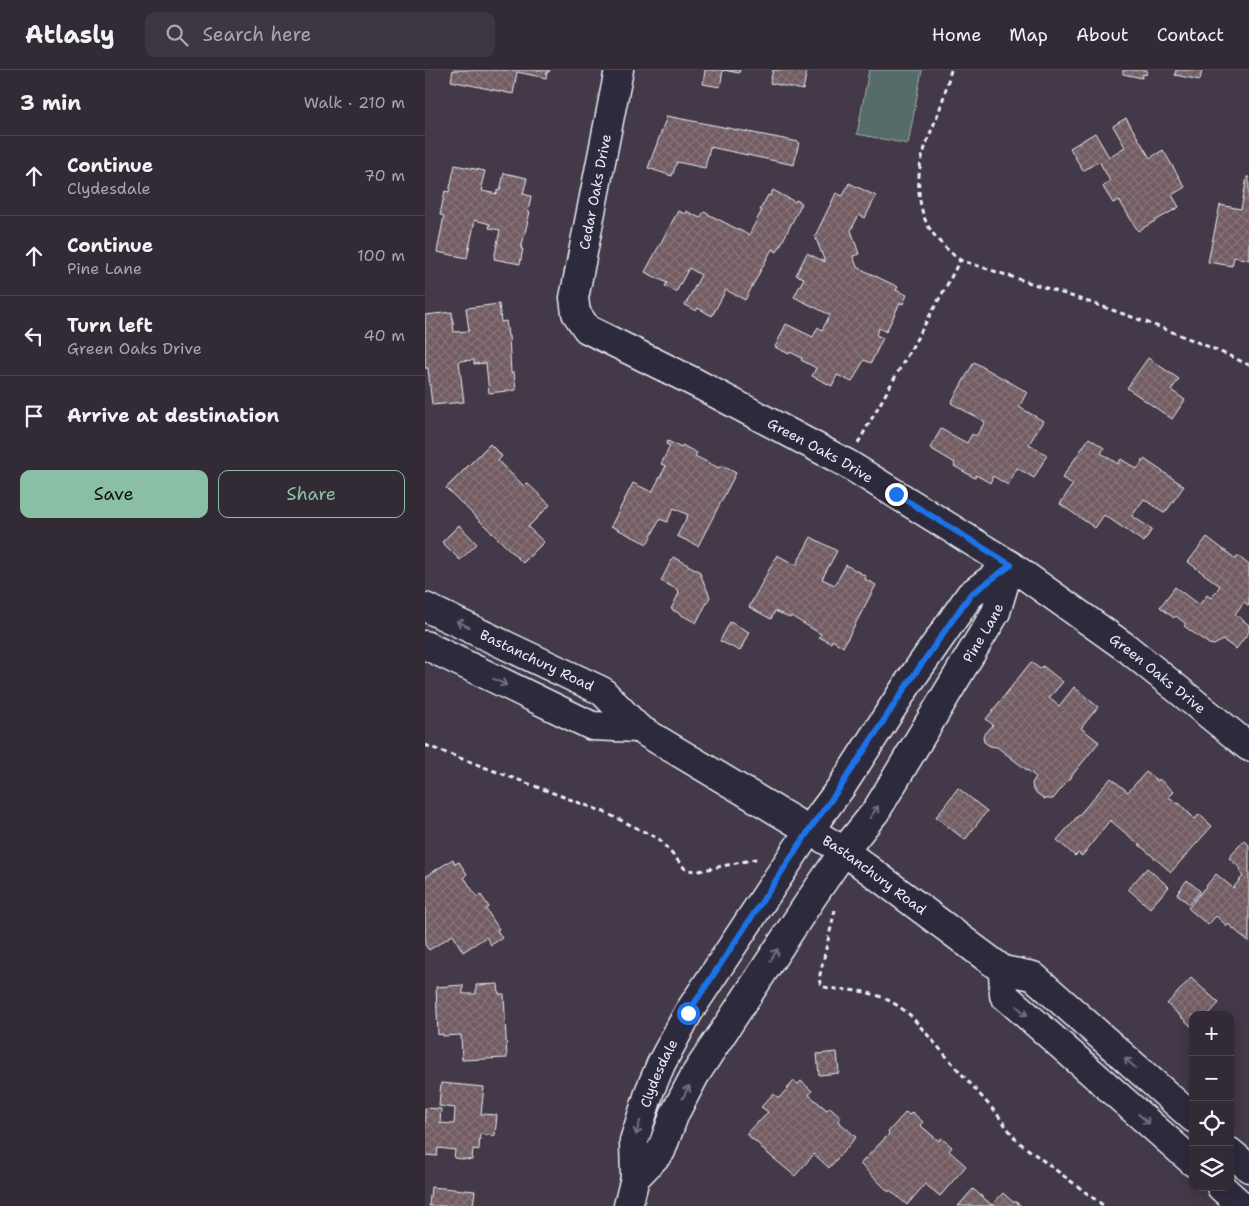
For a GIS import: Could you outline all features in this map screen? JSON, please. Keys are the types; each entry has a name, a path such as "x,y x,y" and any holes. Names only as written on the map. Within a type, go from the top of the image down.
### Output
{"street":[{"name":"Cedar Oaks Drive","path":"576,313 574,298 619,70"},
{"name":"Green Oaks Drive","path":"576,313 587,329 696,383 846,463 1011,565 1129,650 1249,747"},
{"name":"Pine Lane","path":"810,829 970,595 1011,565"},
{"name":"Pine Lane","path":"844,851 876,811 996,612 1011,565"},
{"name":"Bastanchury Road","path":"425,607 602,691 638,728 844,851 1003,970 1033,976 1189,1114"},
{"name":"Bastanchury Road","path":"425,646 591,726 638,728"},
{"path":"907,685 939,706"},
{"name":"Clydesdale","path":"628,1206 635,1178 634,1141 650,1090 661,1064 688,1013 810,829"},
{"name":"Clydesdale","path":"635,1178 661,1151 675,1113 695,1075 844,851"},
{"path":"1003,970 1004,995 1189,1158"},
{"path":"1234,1155 1249,1168"},
{"path":"1225,1191 1242,1206"}],"path":[{"path":"951,70 940,109 925,145 919,176 923,214 930,229 943,245 960,260 1106,308 1217,350 1249,365"},
{"path":"846,463 960,260"},
{"path":"425,744 604,812 659,839 687,870 699,872 762,858"},
{"path":"835,910 819,979 821,986 830,989 858,991 898,1004 910,1015 997,1114 1017,1141 1104,1206"}],"green space":[{"path":"869,70 922,70 908,144 857,134"}],"building":[{"path":"453,70 550,70 547,72 546,78 517,72 513,94 451,81"},
{"path":"705,70 723,70 720,87 703,84"},
{"path":"723,70 740,70 739,73"},
{"path":"773,70 807,70 803,90 770,83"},
{"path":"1123,70 1147,70 1146,75 1143,74 1142,78 1123,74"},
{"path":"1176,70 1202,70 1200,80 1175,75"},
{"path":"667,116 799,142 794,165 710,147 705,168 677,162 672,176 648,168"},
{"path":"1126,118 1150,158 1163,150 1185,187 1172,195 1179,207 1138,231 1119,200 1113,203 1103,187 1110,181 1099,161 1083,171 1070,148 1095,133 1109,157 1125,147 1113,126"},
{"path":"455,165 485,171 481,187 483,188 482,191 497,194 497,190 500,191 504,173 527,178 523,194 531,196 528,212 530,212 521,249 523,249 520,264 494,259 500,230 489,228 490,224 475,220 467,258 437,252 444,216 440,215 445,191 449,192"},
{"path":"1247,177 1249,177 1249,260 1234,257 1232,266 1208,262 1220,205 1241,209"},
{"path":"849,183 876,196 865,218 859,215 851,230 859,254 853,256 857,267 898,287 896,290 907,295 903,304 900,303 886,332 879,328 876,335 883,338 871,363 864,360 852,382 837,375 832,386 812,376 816,368 801,360 802,358 775,347 786,324 813,337 818,327 822,330 830,315 794,297 804,278 796,275 807,253 825,262 815,236 836,193 843,196"},
{"path":"773,190 795,202 796,200 802,203 777,252 772,249 745,300 726,290 712,316 698,308 696,311 685,305 701,275 689,268 676,292 665,286 667,283 645,272 678,211 685,214 686,211 700,218 704,212 749,235 768,195 770,196"},
{"path":"499,304 501,322 506,321 509,336 511,373 514,372 516,390 489,393 486,363 474,364 474,360 459,361 464,402 432,405 428,368 425,368 425,315 452,312 454,332 469,331 466,308"},
{"path":"1148,358 1179,379 1171,390 1185,400 1172,419 1127,388"},
{"path":"974,362 1027,392 1019,407 1043,421 1029,444 1047,455 1034,478 1017,468 1008,485 993,476 990,483 976,475 975,478 954,466 955,463 930,448 941,429 967,443 972,434 976,436 985,422 951,403"},
{"path":"1089,438 1104,448 1101,453 1118,464 1121,459 1137,469 1144,459 1184,486 1165,513 1144,499 1132,516 1152,529 1144,542 1104,515 1095,528 1060,504 1073,484 1062,478"},
{"path":"668,441 681,448 682,445 697,453 695,456 719,468 721,465 736,473 698,546 677,536 688,515 674,508 667,522 660,519 647,544 611,526 633,483 652,492 666,466 661,464 670,446 666,444"},
{"path":"490,444 502,456 498,461 524,486 527,483 550,505 528,527 544,542 523,563 446,488"},
{"path":"459,525 477,544 460,560 442,542"},
{"path":"811,537 837,551 822,579 835,585 846,565 866,576 865,579 876,585 843,647 832,640 831,643 819,637 821,634 791,616 790,618 775,611 771,619 749,607 777,555 796,565"},
{"path":"1207,537 1236,559 1238,556 1249,565 1249,606 1244,602 1235,614 1249,625 1249,632 1236,649 1223,640 1214,645 1209,644 1184,626 1186,624 1176,616 1174,618 1160,607 1175,587 1199,605 1207,595 1211,598 1220,586 1188,562"},
{"path":"673,557 699,571 710,597 696,623 671,609 679,593 678,590 661,581"},
{"path":"730,622 749,632 740,651 720,641"},
{"path":"1031,662 1040,669 1043,666 1063,682 1049,698 1059,706 1074,687 1098,707 1081,728 1099,742 1053,799 1044,799 1033,790 1032,783 1036,777 997,747 990,746 984,742 983,736 993,725 986,719"},
{"path":"1146,772 1158,781 1159,779 1174,792 1169,797 1179,803 1195,819 1199,814 1212,826 1171,872 1110,820 1082,856 1078,853 1075,856 1057,840 1111,778 1128,792"},
{"path":"958,788 987,811 965,840 936,817"},
{"path":"1244,840 1249,845 1249,942 1216,916 1208,925 1188,908 1216,874 1233,888 1243,876 1239,872 1241,869 1229,858"},
{"path":"453,859 455,864 459,862 467,874 464,877 477,897 481,895 489,907 486,909 499,929 497,930 502,938 491,945 486,937 463,952 453,935 429,950 425,945 425,877"},
{"path":"1147,868 1169,887 1150,908 1128,889"},
{"path":"1187,880 1200,891 1189,904 1177,894"},
{"path":"1191,978 1219,1003 1212,1011 1189,1011 1189,1024 1167,1004"},
{"path":"498,984 499,994 504,994 507,1058 462,1060 461,1035 438,1035 436,987 463,985 463,994 476,994 476,985"},
{"path":"837,1052 839,1073 819,1075 817,1054"},
{"path":"794,1081 798,1084 801,1081 812,1091 809,1095 827,1110 830,1107 841,1117 838,1121 856,1137 829,1168 814,1154 795,1176 746,1134 768,1112 761,1107 773,1094 779,1098"},
{"path":"441,1083 484,1087 481,1114 497,1115 495,1136 480,1134 479,1150 473,1149 472,1160 454,1158 455,1150 438,1148 437,1156 425,1155 425,1108 441,1109 440,1123 454,1124 455,1108 439,1106"},
{"path":"906,1112 909,1115 912,1112 923,1122 920,1125 939,1141 941,1138 952,1147 949,1151 966,1166 940,1196 925,1184 907,1205 890,1190 889,1192 860,1164 889,1134 888,1132"},
{"path":"431,1187 475,1191 473,1206 429,1206"},
{"path":"973,1189 992,1205 1003,1193 1021,1206 958,1206"}],"route":[{"path":"688,1013 782,874 810,829 841,786 885,717 970,595 1011,565 896,494"}]}
